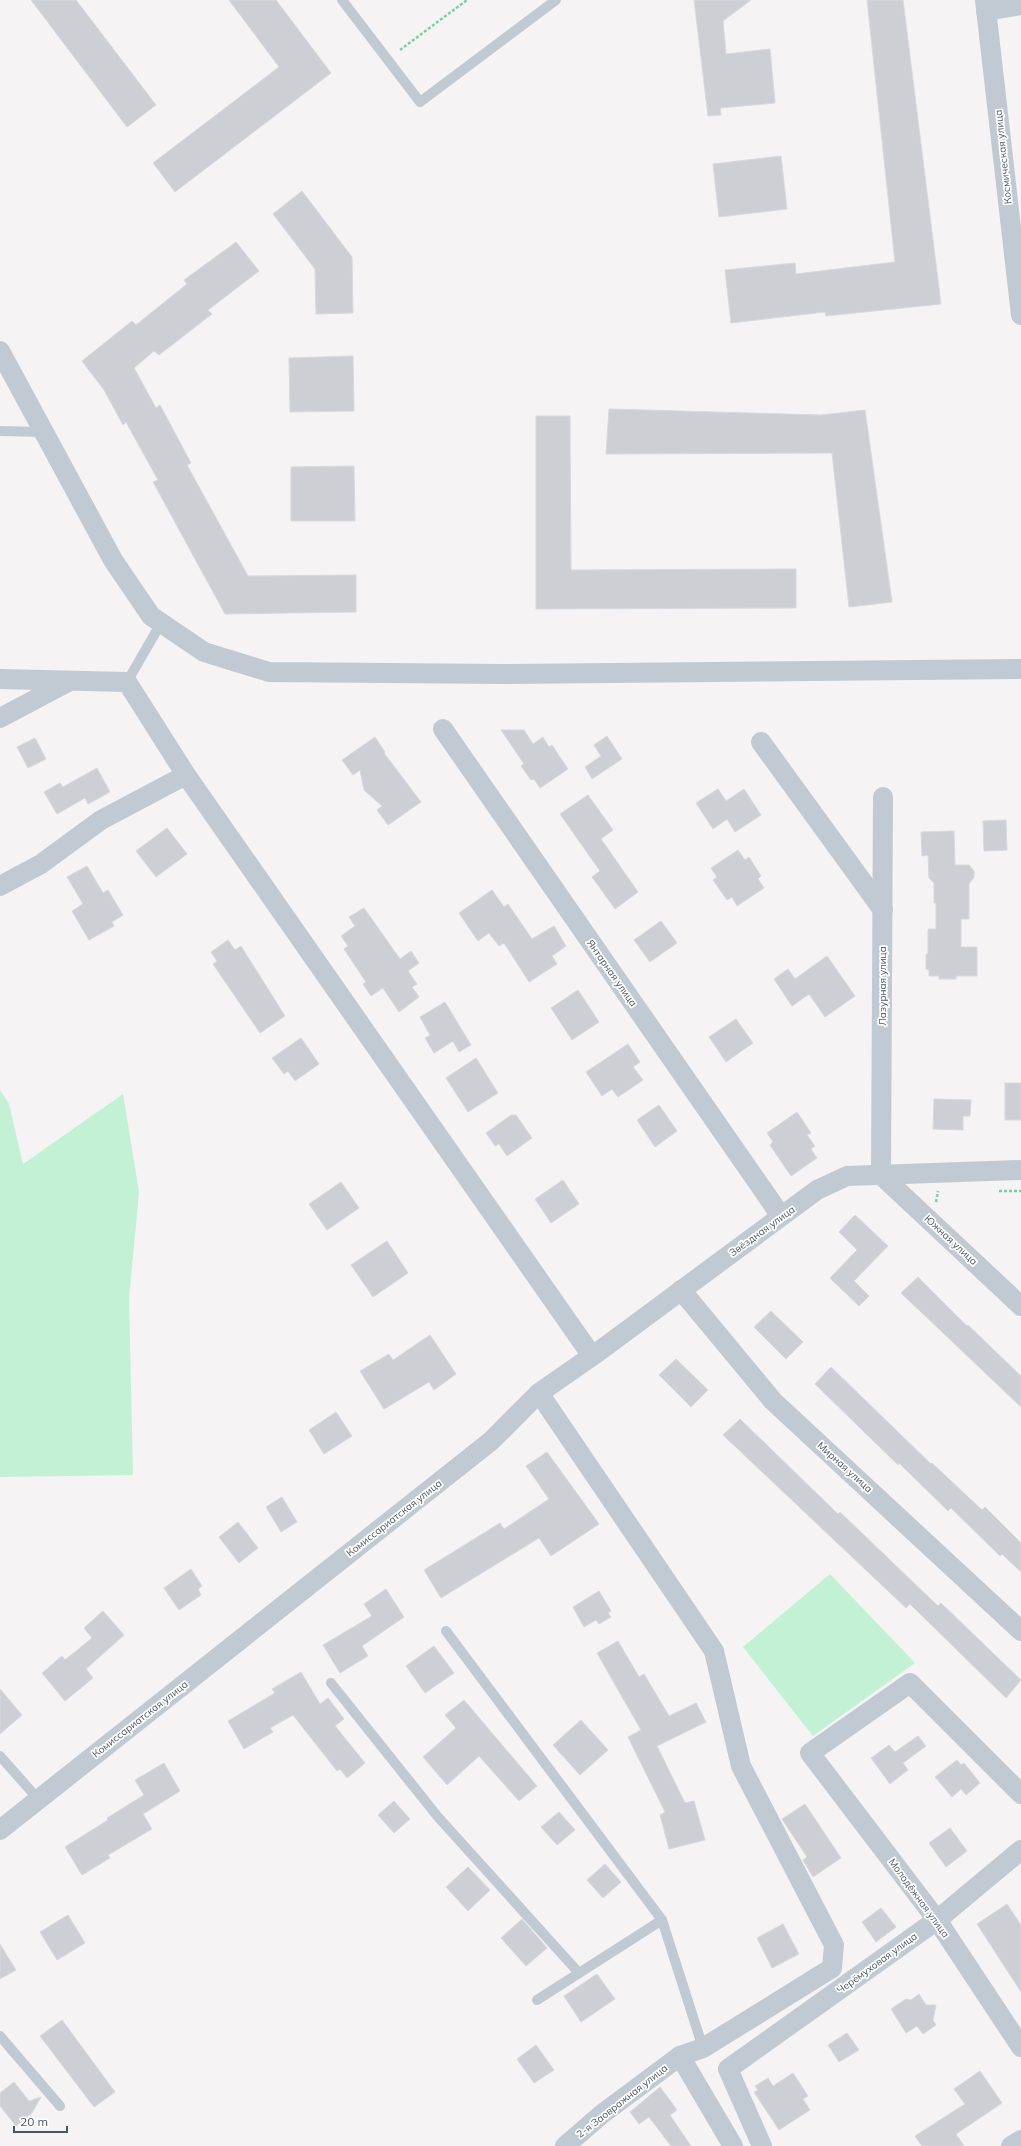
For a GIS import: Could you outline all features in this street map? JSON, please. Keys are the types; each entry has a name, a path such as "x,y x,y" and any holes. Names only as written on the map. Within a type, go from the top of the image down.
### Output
{"street":[{"path":"986,5 1021,5"},
{"name":"Космическая улица","path":"986,5 1017,259 1021,315"},
{"path":"0,351 113,560 151,616 204,652 269,672 504,674 1021,669"},
{"path":"0,679 127,682 186,775 592,1356"},
{"path":"0,718 70,681"},
{"name":"Янтарная улица","path":"443,729 781,1216"},
{"path":"762,742 883,910"},
{"path":"0,886 41,864 101,820 186,775"},
{"name":"Лазурная улица","path":"881,1175 883,796"},
{"name":"Звёздная улица","path":"539,1393 592,1356 817,1190 847,1176 1021,1170"},
{"name":"Южная улица","path":"881,1175 1021,1306"},
{"name":"Мирная улица","path":"681,1290 773,1401 1021,1631"},
{"name":"2-я Заовражная улица","path":"539,1393 714,1651 741,1766 834,1945 832,1968 703,2048 680,2056 602,2114 570,2144"},
{"name":"Комиссариатская улица","path":"0,1830 491,1442 539,1393"},
{"name":"Молодёжная улица","path":"1021,1794 910,1683 810,1753 937,1920 1021,2047"},
{"name":"Черёмуховая улица","path":"762,2146 728,2069 937,1920 1021,1850"},
{"path":"680,2056 733,2146"},
{"path":"1011,2146 1021,2140"}],"lane":[{"path":"342,0 420,102 556,0"},
{"path":"0,431 44,432"},
{"path":"127,682 161,623"},
{"path":"446,1631 662,1920 703,2048"},
{"path":"331,1683 438,1817 579,1973"},
{"path":"0,1756 39,1800"},
{"path":"537,2000 662,1920"},
{"path":"0,2036 60,2106"}],"path":[{"path":"400,50 467,0"},
{"path":"992,1191 1021,1191"},
{"path":"941,1208 936,1204 937,1192 943,1192"}],"green space":[{"path":"0,1090 9,1104 23,1164 123,1094 139,1192 129,1299 133,1475 0,1477"},
{"path":"830,1574 915,1663 813,1736 743,1647"}],"building":[{"path":"31,0 76,0 156,105 127,127"},
{"path":"229,0 276,0 331,73 175,192 153,163 279,67"},
{"path":"694,0 751,0 723,21 726,54 770,49 775,103 720,108 721,115 708,116"},
{"path":"867,0 903,0 941,304 826,316 825,312 731,323 725,270 795,263 796,274 895,262"},
{"path":"781,156 787,209 719,217 713,164"},
{"path":"302,191 352,257 353,313 316,314 315,269 273,214"},
{"path":"236,242 259,271 208,310 212,314 159,355 154,351 134,368 156,408 160,405 191,463 187,465 248,576 356,575 356,612 225,614 153,482 158,480 126,422 123,425 104,390 82,361 132,321 136,325 187,284 184,280"},
{"path":"353,356 354,411 290,412 289,358"},
{"path":"609,409 821,415 865,410 892,602 849,607 832,453 606,454"},
{"path":"536,416 570,416 571,570 796,569 796,608 536,609"},
{"path":"354,466 355,521 291,521 291,467"},
{"path":"501,730 524,730 533,744 543,737 549,747 552,745 568,769 540,788 534,779 531,780 521,766 524,764"},
{"path":"607,736 622,759 592,779 585,767 601,756 594,745"},
{"path":"375,737 385,752 384,753 421,802 388,825 377,810 382,806 364,790 360,770 353,775 342,760"},
{"path":"35,738 46,759 28,768 17,747"},
{"path":"97,768 110,792 88,804 85,798 57,814 44,792 60,783 63,787"},
{"path":"718,789 726,801 744,789 761,815 735,832 727,819 713,829 696,803"},
{"path":"588,795 613,830 601,839 638,892 615,909 592,877 600,871 560,814"},
{"path":"1006,820 1007,850 984,851 983,821"},
{"path":"167,828 187,854 156,877 136,851"},
{"path":"954,831 955,865 969,865 974,871 974,877 969,884 969,919 961,919 961,947 977,947 977,976 956,976 956,979 939,979 939,976 929,976 929,970 926,969 926,954 928,954 928,929 936,929 936,903 934,903 934,883 929,878 928,855 922,856 921,832"},
{"path":"738,850 745,860 749,857 761,876 758,879 764,888 737,906 732,897 727,900 713,880 717,877 711,868"},
{"path":"87,866 103,893 108,890 123,915 112,922 114,926 89,940 72,911 83,904 67,877"},
{"path":"492,890 504,907 508,904 532,939 554,926 566,946 552,956 557,964 529,982 504,943 499,946 489,933 478,941 459,913"},
{"path":"364,908 400,959 411,951 419,963 408,971 417,984 412,987 419,997 399,1012 383,988 371,996 363,984 366,982 344,949 348,946 341,936 355,926 349,917"},
{"path":"661,921 677,943 650,962 634,940"},
{"path":"228,940 235,950 241,946 285,1016 260,1033 213,964 217,961 211,952"},
{"path":"827,956 855,996 825,1017 809,994 792,1006 774,979 788,969 795,979"},
{"path":"578,990 599,1022 572,1040 551,1008"},
{"path":"445,1002 471,1045 459,1052 453,1041 434,1053 425,1038 430,1035 420,1017"},
{"path":"736,1019 753,1043 726,1062 709,1037"},
{"path":"301,1038 319,1064 295,1081 288,1071 284,1074 272,1058"},
{"path":"628,1044 640,1062 633,1067 643,1080 618,1097 612,1089 602,1096 586,1072"},
{"path":"476,1058 498,1093 468,1112 446,1078"},
{"path":"1005,1083 1021,1083 1021,1120 1005,1120"},
{"path":"934,1099 971,1100 970,1116 963,1116 963,1130 933,1129"},
{"path":"659,1105 677,1131 655,1147 637,1120"},
{"path":"797,1112 811,1133 807,1135 815,1146 811,1149 817,1158 791,1176 770,1145 773,1142 767,1133"},
{"path":"511,1115 516,1115 532,1138 507,1156 499,1144 495,1146 486,1133"},
{"path":"563,1180 579,1204 551,1223 535,1199"},
{"path":"341,1182 359,1208 327,1230 309,1204"},
{"path":"855,1215 888,1246 854,1281 869,1296 859,1306 830,1278 857,1250 839,1232"},
{"path":"387,1241 408,1273 373,1297 351,1265"},
{"path":"918,1277 967,1326 968,1325 1021,1376 1021,1407 901,1293"},
{"path":"771,1311 803,1342 786,1359 754,1327"},
{"path":"430,1335 456,1374 434,1390 429,1382 384,1409 360,1371 389,1354 393,1360"},
{"path":"676,1359 708,1390 691,1407 659,1375"},
{"path":"831,1367 931,1464 932,1463 982,1510 985,1507 1021,1543 1021,1572 1002,1554 1000,1556 951,1508 948,1511 899,1463 898,1465 815,1384"},
{"path":"336,1412 352,1436 324,1454 309,1430"},
{"path":"740,1419 838,1514 840,1512 938,1606 941,1603 1021,1680 1006,1698 910,1604 906,1608 723,1435"},
{"path":"547,1452 599,1524 551,1556 539,1538 441,1598 424,1570 500,1523 504,1529 549,1499 526,1466"},
{"path":"282,1497 297,1522 281,1532 266,1507"},
{"path":"238,1522 258,1548 239,1563 219,1537"},
{"path":"191,1569 202,1586 198,1589 201,1595 179,1610 164,1588"},
{"path":"386,1589 404,1617 362,1646 368,1656 340,1673 323,1645 372,1616 364,1604"},
{"path":"599,1591 611,1611 608,1613 611,1617 599,1624 596,1620 584,1627 573,1607"},
{"path":"103,1611 124,1635 86,1669 93,1678 65,1701 42,1673 62,1656 65,1660 92,1638 84,1628"},
{"path":"618,1641 639,1677 644,1674 669,1716 696,1703 706,1722 657,1746 685,1803 694,1801 705,1840 669,1849 660,1815 665,1812 628,1737 641,1730 597,1653"},
{"path":"434,1646 454,1673 425,1693 406,1666"},
{"path":"301,1672 320,1704 328,1698 344,1719 335,1726 365,1763 347,1778 340,1769 337,1771 293,1715 270,1728 273,1732 244,1749 228,1721 275,1693 272,1689"},
{"path":"0,1689 22,1715 0,1734"},
{"path":"464,1700 537,1786 519,1801 479,1756 447,1785 423,1757 456,1728 445,1715"},
{"path":"581,1720 608,1750 580,1775 553,1745"},
{"path":"918,1736 926,1746 903,1763 908,1770 890,1784 871,1758 889,1745 895,1752"},
{"path":"957,1760 961,1765 964,1763 980,1783 966,1795 961,1789 952,1797 935,1777"},
{"path":"164,1763 180,1791 143,1814 152,1829 108,1855 110,1858 82,1875 65,1847 144,1795 135,1780"},
{"path":"394,1801 410,1819 394,1833 378,1815"},
{"path":"805,1804 841,1858 813,1877 803,1860 807,1857 782,1819"},
{"path":"559,1812 575,1830 557,1845 541,1827"},
{"path":"950,1828 967,1851 946,1867 929,1843"},
{"path":"605,1864 621,1882 603,1898 587,1880"},
{"path":"468,1867 490,1890 468,1911 446,1887"},
{"path":"1007,1904 1021,1925 1021,1992 977,1924"},
{"path":"881,1908 896,1927 876,1942 862,1922"},
{"path":"68,1915 85,1943 57,1960 40,1932"},
{"path":"522,1919 547,1948 526,1966 501,1938"},
{"path":"783,1924 799,1954 772,1968 757,1938"},
{"path":"0,1944 16,1970 0,1979"},
{"path":"597,1974 615,1999 581,2022 564,1996"},
{"path":"919,1994 926,2005 936,2005 933,2020 936,2025 923,2034 917,2026 906,2033 891,2009 906,1999 911,2000"},
{"path":"62,2020 115,2092 94,2107 40,2036"},
{"path":"847,2033 859,2050 839,2062 828,2045"},
{"path":"536,2045 554,2070 534,2083 517,2059"},
{"path":"980,2071 1002,2103 956,2134 964,2146 922,2146 915,2136 965,2104 954,2089"},
{"path":"793,2073 808,2096 803,2099 810,2110 779,2130 754,2092 758,2090 755,2086 768,2078 773,2086"},
{"path":"14,2082 29,2101 41,2097 32,2113 16,2126 0,2106 0,2093"},
{"path":"660,2087 677,2110 670,2115 691,2146 671,2146 649,2117 639,2124 630,2112"}]}
